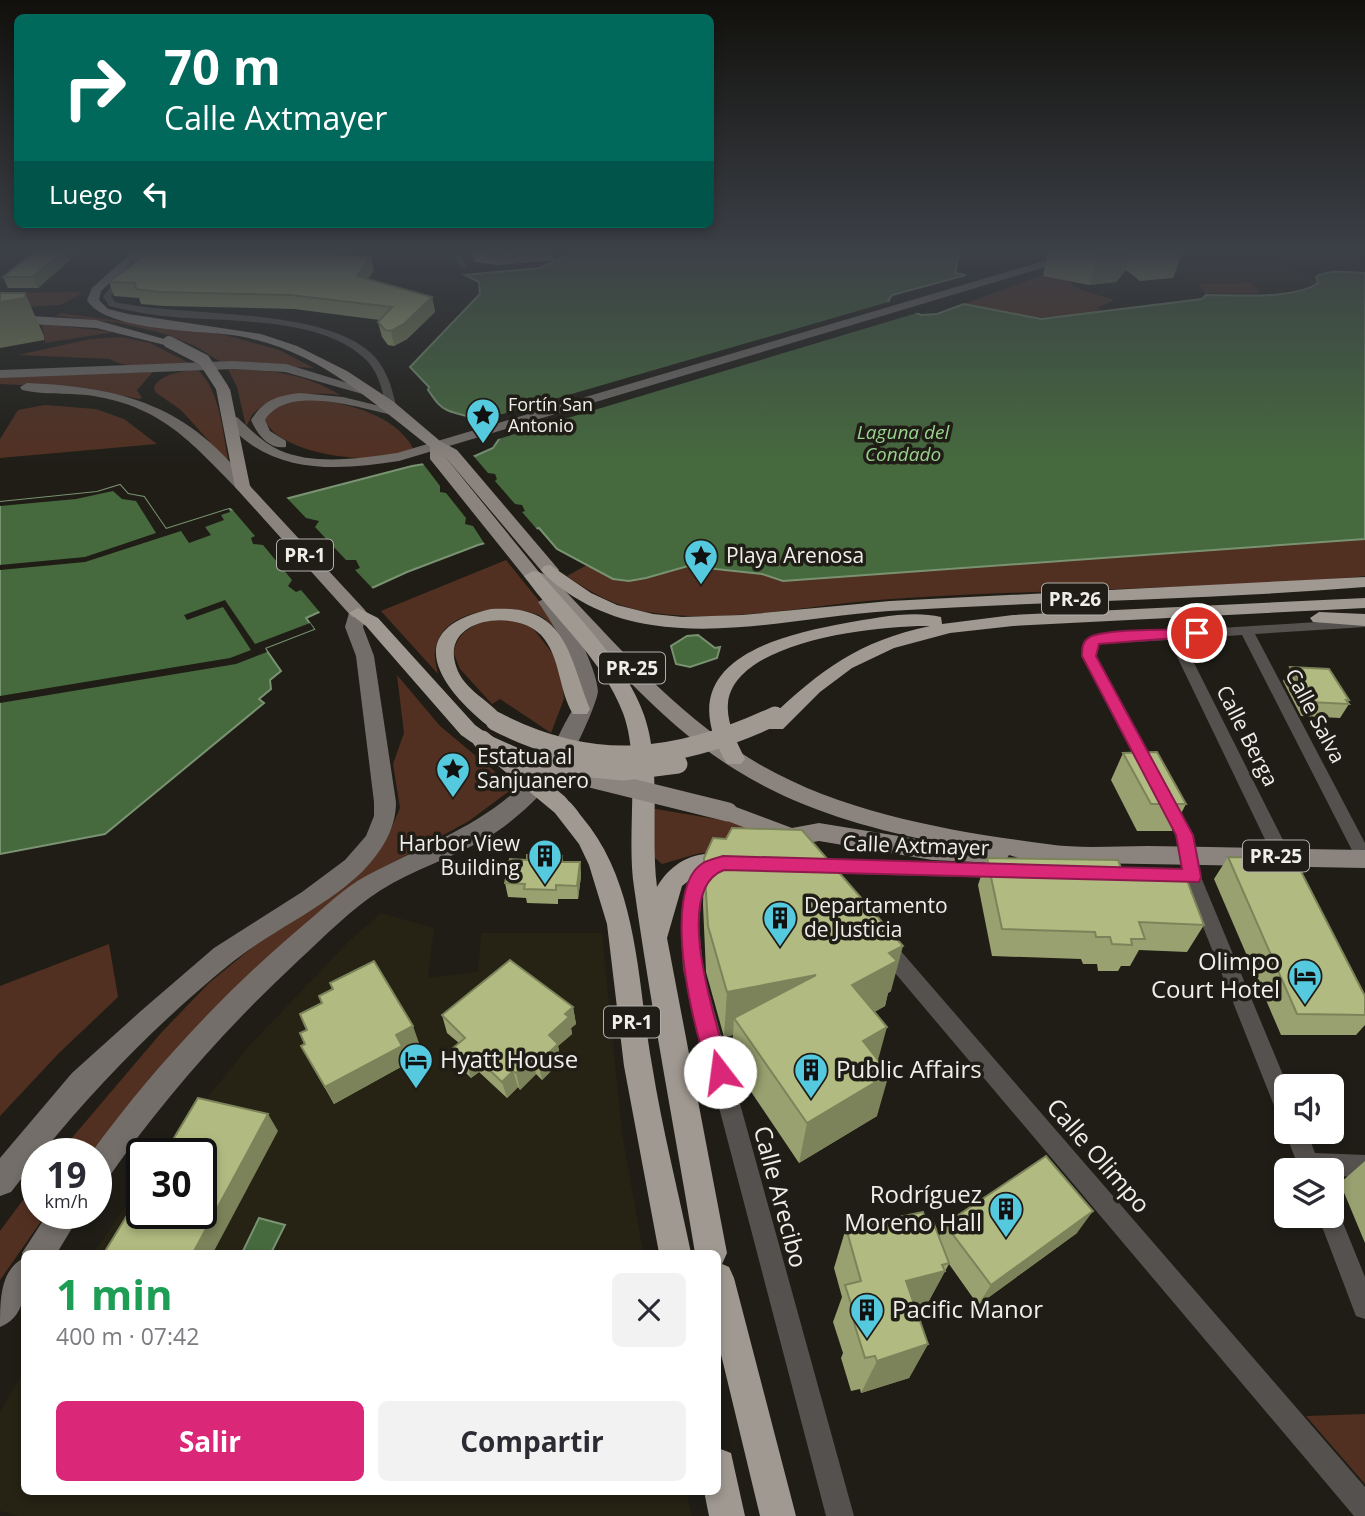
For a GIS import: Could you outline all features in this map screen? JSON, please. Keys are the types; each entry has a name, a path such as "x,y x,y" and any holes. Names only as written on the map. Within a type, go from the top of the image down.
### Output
{"highway":[{"name":"PR-26","path":"542,573 616,612 676,622 743,620 877,607 1161,596 1365,582"},
{"name":"PR-1","path":"542,573 626,695 635,717 640,747 645,884 710,1250"},
{"name":"PR-26","path":"775,720 800,701 820,680 854,658 902,638 963,623 1215,613 1365,603"},
{"name":"PR-1","path":"358,613 372,622 455,717 559,804 587,839 601,864 619,924 638,1066 674,1250"},
{"path":"1215,613 1365,622"},
{"path":"580,709 562,652 539,623 512,614 488,615 468,621 452,633 445,644 443,654 449,673 462,691 495,721 519,736 562,751 594,756 627,756 692,748 775,720"},
{"path":"734,759 717,722 716,700 737,666 759,652 803,636 884,622 963,623"},
{"path":"482,740 531,762 606,772 666,767 737,743 775,720"},
{"path":"656,944 669,883 680,870 693,863 730,863"},
{"path":"721,1290 778,1516"},
{"path":"721,1483 727,1516"}],"main road":[{"path":"92,324 169,342 204,360 223,389 248,492"},
{"path":"174,324 256,337 297,349 322,361 373,393"},
{"path":"423,432 439,434 492,427 843,324"},
{"path":"178,367 149,387 178,416 183,426"},
{"name":"PR-1","path":"0,374 178,367 286,368 373,393 423,432 442,452 542,573"},
{"name":"PR-1","path":"0,387 54,388 114,396 159,412 183,426 248,492 358,613"},
{"path":"374,460 328,456 287,447 264,433 258,420 260,415 278,403 312,396 394,409"},
{"path":"232,419 262,447 282,454 331,463 442,452 492,427"},
{"path":"112,1149 143,1105 230,1008 315,930 371,884 478,832 513,807 559,758 588,694 587,681 564,625 536,587 542,573"},
{"name":"PR-25","path":"542,573 548,583 685,720 734,759 809,798 845,810 1042,852 1190,865 1282,856 1365,859"},
{"path":"0,1181 82,1082 151,1018 223,955 328,886 353,866 376,841 385,816 384,791 365,656 354,627 358,613"},
{"name":"PR-25","path":"531,762 728,812 791,837 818,832 933,851 1010,854 1042,852"},
{"path":"40,1250 55,1229"},
{"path":"0,1311 21,1279"}],"street":[{"path":"269,324 303,328 346,342 366,354 384,379 394,409"},
{"path":"1274,1078 1190,865 1185,835 1089,656 1089,646 1094,640 1365,622"},
{"name":"Calle Salva","path":"1246,630 1365,859"},
{"name":"Calle Berga","path":"1173,634 1282,856"},
{"path":"791,837 834,887"},
{"name":"Calle Arecibo","path":"730,863 707,869 693,892 690,915 693,970 840,1516"},
{"name":"Calle Axtmayer","path":"790,865 1025,872"},
{"path":"1151,876 1190,865"},
{"name":"Calle Olimpo","path":"870,929 1365,1508"},
{"path":"1344,1166 1365,1166"},
{"path":"1334,1228 1365,1307"}],"shaded area":[{"path":"42,324 114,332 45,343"},
{"path":"122,324 225,335 279,350 314,368 224,364 195,346 165,334"},
{"path":"121,337 150,343 191,364 137,366 110,359 18,355 90,339"},
{"path":"228,369 258,370 300,377 340,395 295,395 272,401 254,413 246,426 237,387"},
{"path":"198,370 216,399 228,458 226,460 181,410 155,392 154,387 167,376"},
{"path":"153,372 137,390 142,398 139,399 87,388 0,384 0,377"},
{"path":"314,399 356,408 383,419 395,427 413,448 379,458 333,455 289,442 273,432 264,419 281,406"},
{"path":"45,405 96,409 124,419 157,444 0,458 0,439 18,410"},
{"path":"1365,539 1365,576 1357,577 891,599 739,615 678,615 637,610 606,599 567,576 587,565 613,579 646,578 688,566 762,574 783,581"},
{"path":"506,560 544,607 558,631 539,615 523,611 491,610 461,618 448,626 439,638 435,655 438,674 381,611"},
{"path":"502,618 532,627 553,654 561,671 564,699 551,733 500,699 492,704 460,669 454,654 459,638 478,624"},
{"path":"397,675 440,726 512,786 512,789 469,821 368,876 116,1122 104,1138 72,1138 161,1033 209,983 388,836 400,808 393,764 404,733"},
{"path":"650,808 745,824 786,855 700,853 662,864 654,857"},
{"name":"Hyatt House","path":"381,913 434,928 428,978 478,972 481,933 602,933 622,1132 642,1250 95,1250 126,1206 126,1229 217,1229 217,1138 175,1138 248,1047 348,942"},
{"path":"109,944 118,997 59,1053 0,1116 0,986"},
{"path":"21,1203 21,1229 36,1229 0,1280 0,1231"},
{"path":"21,1375 21,1495 687,1495 692,1516 18,1516 0,1511 0,1413"},
{"path":"1365,1414 1365,1484 1306,1416"}],"water":[{"name":"Laguna del Condado","path":"451,324 1365,324 1365,539 783,581 762,574 688,566 629,581 613,579 557,549 539,528 478,545 407,572 306,618 314,629 265,648 281,671 270,680 271,689 259,699 264,703 105,834 0,854 0,502 97,492 120,485 128,494 144,497 166,529 229,509 239,511 412,466 475,456 493,448 499,439 490,426 441,406 428,390 429,387 410,367"},
{"path":"698,635 715,648 720,647 717,658 690,667 676,664 671,646 687,636"},
{"path":"259,1218 285,1225 272,1250 243,1250"}],"pier":[{"path":"813,324 881,324 495,440 490,430 469,418 503,414"},
{"path":"471,453 488,473 495,474 495,481 515,504 522,505 525,511 522,512 548,542 538,532 486,546 473,526 465,524 466,518 446,493 440,492 440,486 421,461"},
{"path":"120,485 128,494 144,497 166,529 229,509 230,512 221,515 224,520 205,527 211,535 189,543 181,531 85,562 0,570 0,565 85,557 156,533 136,501 122,499 113,491 76,499 0,506 0,502 97,492"},
{"path":"284,495 306,518 319,521 315,527 346,560 356,560 360,568 355,570 375,591 323,616 301,590 296,592 288,586 292,580 263,545 253,544 251,538 255,536 231,508"},
{"path":"225,600 255,644 310,623 314,629 265,648 267,652 236,664 0,703 0,696 230,658 251,650 223,607 187,620 184,615"}],"building":[{"path":"380,324 404,324 391,331 385,330"},
{"path":"1290,667 1329,669 1349,704 1309,702"},
{"path":"1157,752 1186,804 1151,804 1123,753"},
{"path":"732,828 802,830 903,946 889,953 897,961 852,985 887,1027 863,1041 889,1074 807,1123 734,1018 816,975 727,992 708,926 704,858 713,838 726,839"},
{"path":"527,855 562,856 561,862 580,862 577,886 556,885 556,890 524,889 525,884 505,883 510,859 527,860"},
{"path":"1228,857 1294,858 1365,996 1365,1015 1297,1014"},
{"path":"987,858 1118,860 1121,868 1183,870 1204,925 1139,922 1145,939 1131,939 1132,945 1112,944 1110,937 1096,937 1095,932 1002,929"},
{"path":"510,960 573,1007 565,1014 569,1017 549,1035 558,1044 538,1063 533,1057 502,1082 474,1055 466,1061 453,1048 465,1038 442,1015"},
{"path":"374,961 413,1026 396,1035 402,1046 325,1087 301,1046 305,1044 300,1033 307,1030 300,1014 322,1003 319,996 333,989 330,983"},
{"path":"198,1098 268,1114 217,1209 217,1138 174,1138"},
{"name":"Rodríguez Moreno Hall","path":"1046,1156 1093,1211 991,1285 945,1224"},
{"path":"923,1212 927,1223 932,1219 949,1263 942,1265 945,1271 906,1281 928,1344 877,1361 875,1356 865,1358 845,1285 861,1281 846,1228"},
{"path":"126,1217 126,1229 206,1229 195,1250 106,1250"}],"place":[{"name":"Fortín San Antonio","path":"483,445"},
{"name":"Playa Arenosa","path":"701,586"},
{"name":"Estatua al Sanjuanero","path":"453,799"},
{"name":"Harbor View Building","path":"545,886"},
{"name":"Departamento de Justicia","path":"780,948"},
{"name":"Olimpo Court Hotel","path":"1305,1006"},
{"name":"Hyatt House","path":"416,1090"},
{"name":"Public Affairs","path":"811,1100"},
{"name":"Rodríguez Moreno Hall","path":"1006,1239"},
{"name":"Pacific Manor","path":"867,1340"}],"route":[{"path":"720,1072 693,970 690,915 693,892 699,878 707,869 723,863 1192,877 1185,835 1089,656 1089,646 1094,640 1107,638 1197,633"}]}
